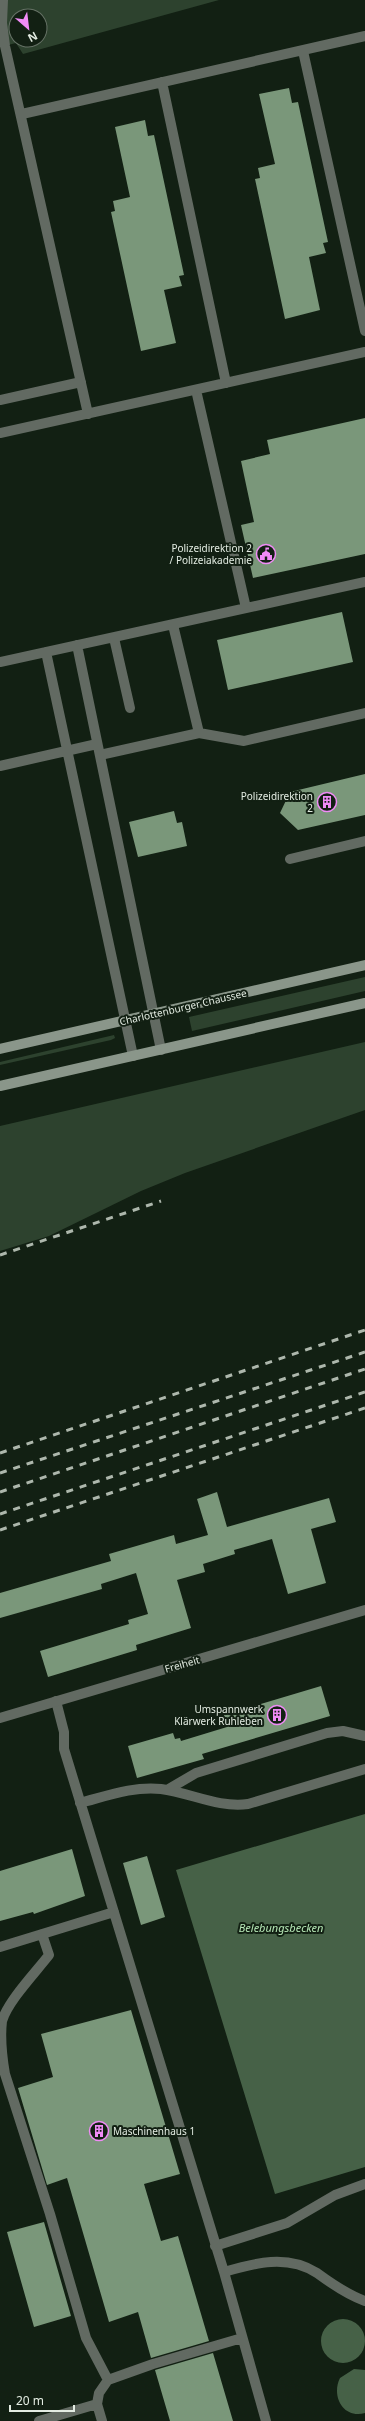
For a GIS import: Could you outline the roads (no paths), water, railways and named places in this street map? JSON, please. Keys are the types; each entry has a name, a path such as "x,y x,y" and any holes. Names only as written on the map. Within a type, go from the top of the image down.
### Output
{"main road":[{"name":"Charlottenburger Chaussee","path":"0,1049 365,965"},
{"path":"0,1086 365,1003"}],"street":[{"path":"3,0 2,23 6,46 88,414"},
{"path":"22,114 365,36"},
{"path":"302,51 365,331"},
{"path":"162,82 226,383"},
{"path":"0,434 365,352"},
{"path":"0,400 82,382"},
{"path":"196,390 246,608"},
{"path":"0,662 365,582"},
{"path":"173,624 199,733"},
{"path":"114,638 130,708"},
{"path":"77,645 161,1050"},
{"path":"46,652 134,1056"},
{"path":"100,755 199,733 244,741 365,713"},
{"path":"0,766 97,744"},
{"path":"290,859 365,841"},
{"name":"Freiheit","path":"0,1718 365,1610"},
{"path":"56,1701 64,1732 64,1750 224,2272 266,2421"},
{"path":"167,1790 196,1772 327,1733 343,1731 365,1736"},
{"path":"80,1803 136,1788 167,1790 234,1806 248,1804 365,1769"},
{"path":"0,1947 114,1912"},
{"path":"42,1934 49,1955 12,2004 3,2020 0,2035 1,2052 5,2074 50,2214 86,2338 108,2380"},
{"path":"215,2246 287,2223 335,2195 365,2184"},
{"path":"224,2272 259,2262 286,2262 315,2272 332,2285 365,2302"},
{"path":"102,2421 97,2404 99,2393 108,2380 147,2366 242,2338"},
{"path":"39,2421 97,2404"}],"water":[{"name":"Belebungsbecken","path":"365,1814 365,2167 275,2194 176,1870"},
{"path":"339,2319 347,2319 352,2320 359,2325 364,2332 364,2350 359,2357 352,2362 339,2363 331,2360 324,2353 321,2345 321,2337 324,2329 331,2322"},
{"path":"354,2369 365,2370 365,2413 351,2413 345,2409 338,2399 337,2392 340,2378"}],"railway":[{"path":"0,1255 161,1201"},
{"path":"0,1453 365,1330"},
{"path":"0,1473 365,1352"},
{"path":"0,1492 365,1369"},
{"path":"0,1514 365,1392"},
{"path":"0,1530 365,1408"}],"place":[{"name":"Polizeidirektion 2 / Polizeiakademie","path":"266,554"},
{"name":"Polizeidirektion 2","path":"327,802"},
{"name":"Umspannwerk Klärwerk Ruhleben","path":"277,1715"},
{"name":"Maschinenhaus 1","path":"99,2131"}]}
